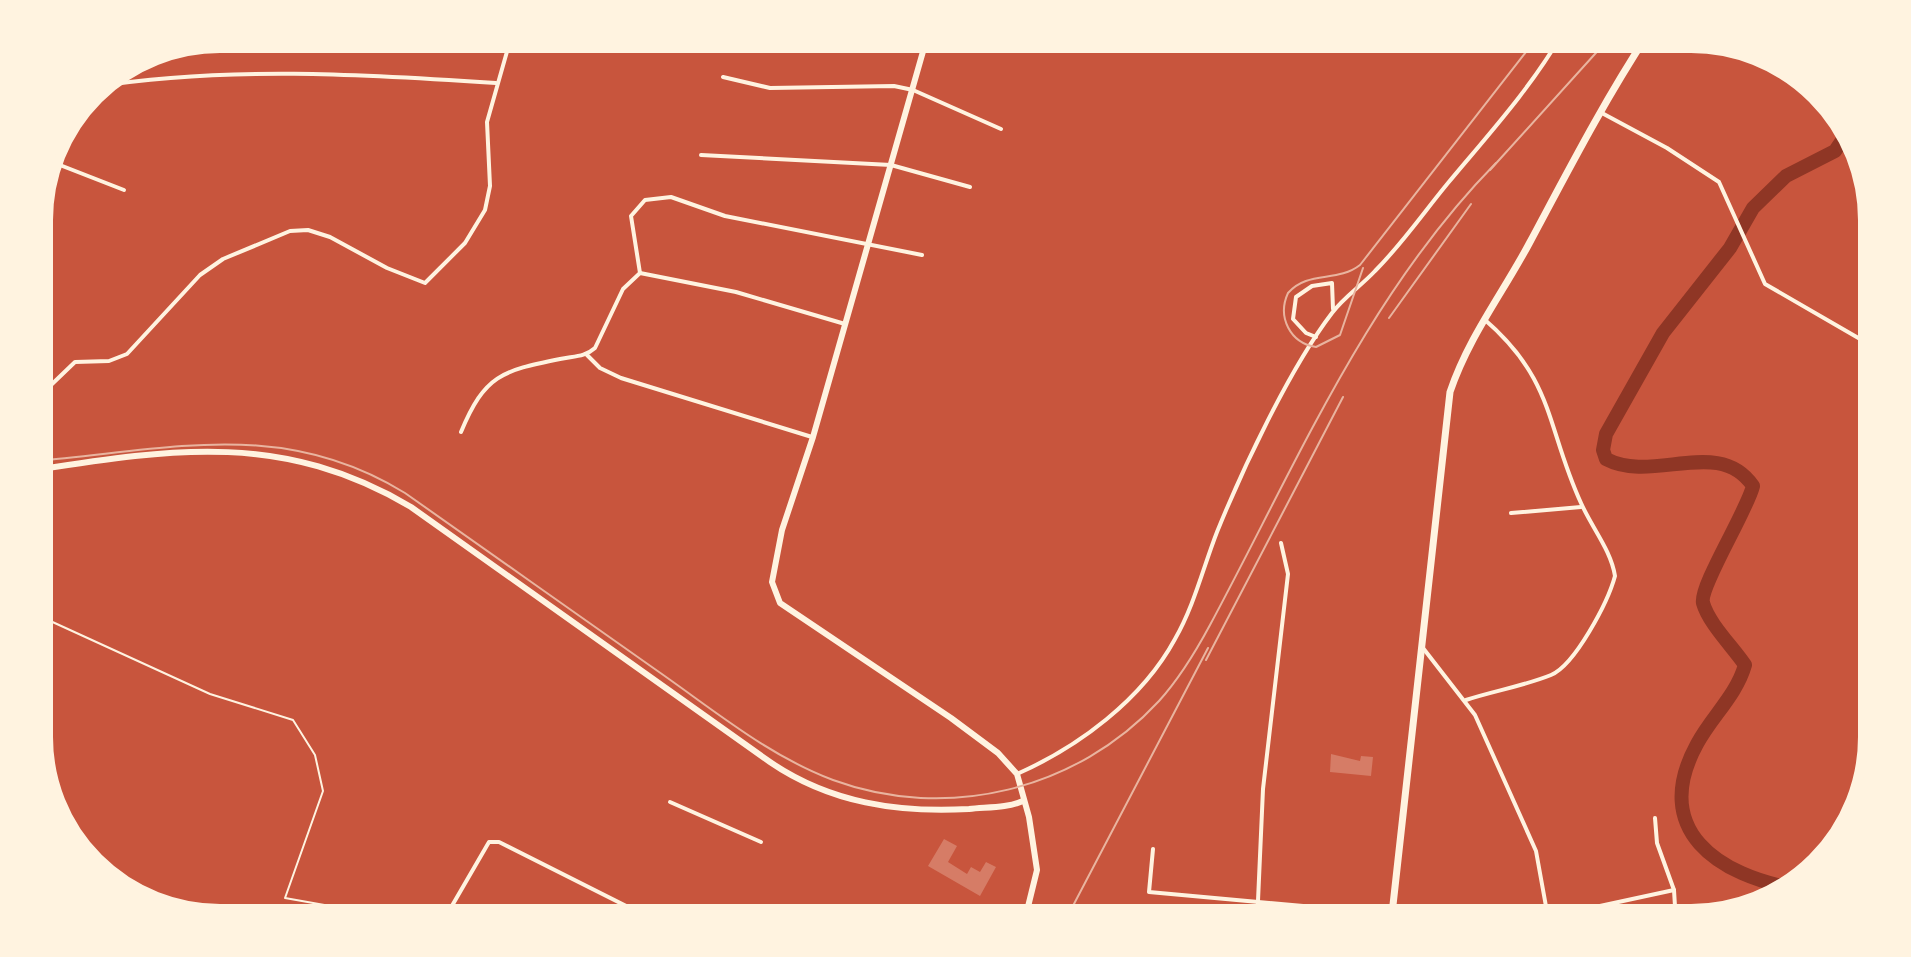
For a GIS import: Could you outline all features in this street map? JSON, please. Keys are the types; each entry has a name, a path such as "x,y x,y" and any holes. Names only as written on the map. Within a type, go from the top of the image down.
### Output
{"main road":[{"path":"924,48 773,568 774,592 780,603 998,753 1017,774 1029,817 1037,870 1027,909"},
{"path":"1393,909 1450,392 1462,358 1483,318 1529,244 1598,111 1639,48"},
{"path":"48,468 151,454 210,452 260,453 351,474 411,507 758,753 810,785 887,809 934,811 1023,801"}],"street":[{"path":"48,386 75,362 109,361 127,354 200,275 223,259 290,231 308,230 330,237 387,268 425,283 465,243 485,210 490,186 487,122 507,48"},
{"path":"1017,774 1066,750 1094,729 1137,688 1174,641 1219,528 1277,407 1316,337 1332,312 1375,271 1464,164 1553,48"},
{"path":"116,84 212,73 378,75 496,83"},
{"path":"723,77 770,88 875,84 913,90 1001,129"},
{"path":"1598,111 1667,148 1719,182 1726,192 1759,277 1769,288 1863,341"},
{"path":"701,155 891,165 970,187"},
{"path":"58,164 124,190"},
{"path":"640,273 631,224 634,209 658,196 725,216 869,242 922,255"},
{"path":"640,273 736,292 845,324"},
{"path":"461,432 481,388 500,377 536,364 587,355 605,331 623,289 640,273"},
{"path":"1316,337 1306,333 1293,319 1296,297 1312,286 1332,283 1332,312"},
{"path":"1466,700 1551,675 1566,665 1584,639 1615,576 1607,552 1582,507 1536,378 1520,352 1483,318"},
{"path":"587,355 600,368 621,378 813,437"},
{"path":"1511,513 1582,507"},
{"path":"1258,909 1263,789 1288,574 1281,543"},
{"path":"1421,646 1466,700 1536,851 1547,909"},
{"path":"670,802 761,842"},
{"path":"1655,818 1657,843 1674,890 1675,909"},
{"path":"450,909 489,842 499,842 632,909"},
{"path":"1153,849 1149,892 1317,909"},
{"path":"1595,909 1674,890"}],"lane":[{"path":"48,620 210,694 293,720 315,755 323,791 285,898 342,909"}],"building":[{"path":"1331,754 1360,761 1361,756 1373,757 1371,776 1330,772"},
{"path":"944,839 957,846 948,862 967,874 971,867 980,872 986,862 996,867 980,896 928,866"}],"waterway":[{"path":"1777,885 1741,873 1718,860 1700,844 1687,824 1682,801 1685,774 1697,744 1730,696 1745,665 1716,627 1703,603 1708,581 1753,486 1739,472 1722,464 1624,465 1606,459 1603,450 1606,434 1663,333 1730,248 1753,208 1786,176 1835,151 1843,140"}],"tram line":[{"path":"1363,268 1340,335 1316,347 1299,340 1285,320 1288,293 1304,281 1342,274 1360,265 1529,48"}],"railway":[{"path":"1490,170 1600,48"},
{"path":"48,460 224,444 314,454 359,469 405,493 743,732 809,770 876,792 920,798 965,797 1008,790 1050,776 1090,757 1126,732 1173,684 1205,635 1304,443 1371,325 1450,214 1496,163"},
{"path":"1389,318 1471,204"},
{"path":"1206,660 1343,397"},
{"path":"1071,909 1208,648"}]}
